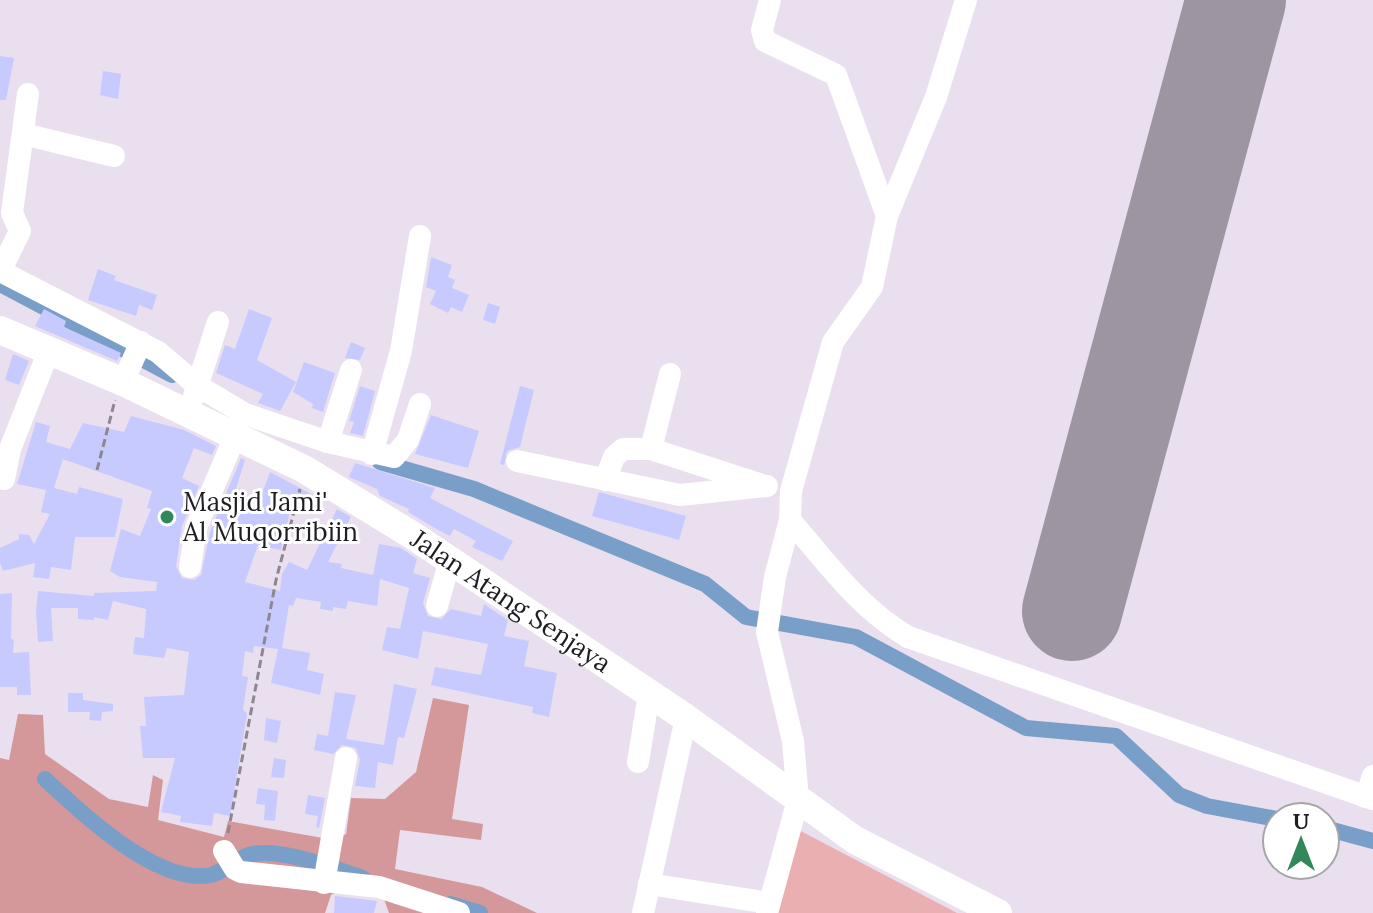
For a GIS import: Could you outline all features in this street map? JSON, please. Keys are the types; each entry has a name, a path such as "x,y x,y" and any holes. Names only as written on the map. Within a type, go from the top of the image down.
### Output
{"main road":[{"name":"Jalan Atang Senjaya","path":"0,330 48,353 130,364 193,399 236,434 314,447 450,560 686,718 798,800 869,847 998,913"}],"street":[{"path":"770,0 762,30 765,41 836,75 887,216"},
{"path":"649,884 768,908 798,800 793,741 768,622 790,520 791,491 833,342 872,287 887,216 936,97 966,0"},
{"path":"28,94 12,213 20,231 0,271 130,364 168,358 193,399 245,414 314,447 389,459 404,448 420,404"},
{"path":"23,134 114,156"},
{"path":"372,454 401,351 420,236"},
{"path":"193,399 218,322"},
{"path":"4,479 10,449 48,353"},
{"path":"314,447 351,370"},
{"path":"651,449 670,374"},
{"path":"190,567 196,528 236,434"},
{"path":"605,480 614,457 623,449 651,449 791,491"},
{"path":"517,461 680,495 767,486"},
{"path":"790,520 879,620 908,637 1371,791"},
{"path":"437,606 450,560"},
{"path":"638,762 649,694"},
{"path":"643,913 686,718"},
{"path":"326,874 346,758"},
{"path":"229,860 326,874 379,887 459,913"}],"path":[{"path":"97,470 130,364"},
{"path":"229,860 276,580 314,447"}],"shaded area":[{"path":"433,698 469,705 452,819 483,824 481,840 400,830 395,869 482,887 537,913 389,913 384,899 338,891 331,895 325,913 0,913 0,758 9,760 18,714 43,715 45,754 109,799 148,807 153,775 163,780 158,820 224,837 228,821 334,840 346,834 351,798 385,799 416,772"},
{"path":"795,828 957,913 774,913"}],"building":[{"path":"0,56 14,58 6,100 0,100"},
{"path":"103,71 121,74 118,99 100,95"},
{"path":"431,257 452,265 448,277 455,280 452,288 469,295 462,312 451,307 448,313 430,304 436,291 426,287"},
{"path":"98,269 116,276 114,280 157,295 152,310 139,305 136,316 88,300"},
{"path":"488,303 500,307 495,324 483,320"},
{"path":"44,309 66,321 64,327 121,353 117,361 35,326"},
{"path":"249,309 272,318 257,360 296,382 280,411 258,403 263,394 216,373 225,345 235,349"},
{"path":"351,342 365,348 360,360 345,358"},
{"path":"13,354 29,361 19,385 5,380"},
{"path":"304,362 335,373 323,412 312,408 313,404 293,392"},
{"path":"360,386 375,391 363,436 350,433 354,422 349,421"},
{"path":"520,386 534,390 520,447 507,451 504,465 500,464"},
{"path":"431,415 479,431 468,468 415,454"},
{"path":"131,416 184,430 216,446 212,455 194,448 182,478 199,486 182,526 176,566 182,578 194,580 201,575 210,532 241,458 245,460 233,498 257,507 270,472 319,498 314,514 291,507 281,550 258,545 245,582 280,591 282,574 289,562 307,570 337,509 351,517 328,562 373,575 379,544 401,548 417,559 413,573 430,578 423,603 428,616 441,619 451,609 481,616 484,604 508,620 504,636 529,641 524,666 557,673 549,717 532,713 533,707 431,685 435,667 481,675 488,644 423,631 418,659 382,650 387,627 400,629 409,588 380,579 377,606 348,601 346,609 333,607 333,611 320,609 321,602 296,598 293,606 289,605 282,648 310,653 307,670 324,674 320,695 271,683 278,649 254,646 253,653 245,651 242,676 248,677 243,709 247,714 230,816 214,813 212,826 180,822 181,816 161,812 175,758 143,758 140,726 146,726 144,697 184,695 189,652 167,648 164,658 133,654 135,637 144,638 146,609 113,601 108,620 94,617 94,620 78,619 78,608 51,608 53,641 38,642 36,611 38,591 94,596 94,593 156,591 157,582 120,577 110,571 121,529 140,536 151,509 147,508 152,491 63,459 54,488 77,494 79,487 123,499 115,537 75,537 71,570 51,567 49,579 33,577 35,563 3,571 0,563 0,548 19,539 19,534 29,535 34,544 50,514 41,512 46,490 17,484 36,422 50,426 46,442 70,449 83,423 124,432"},
{"path":"355,463 435,488 430,498 513,541 502,561 472,547 476,541 454,529 450,536 438,530 408,512 409,509 380,496 377,489 349,477"},
{"path":"599,492 686,516 679,540 592,516"},
{"path":"12,593 13,653 29,652 31,695 17,695 17,687 0,687 0,594"},
{"path":"394,684 417,689 404,738 398,737 393,765 378,762 375,788 355,786 360,760 356,748 342,745 333,754 314,750 317,734 328,736 335,692 356,695 346,739 384,745"},
{"path":"68,693 83,693 83,700 113,704 113,711 102,712 101,721 89,720 90,712 68,712"},
{"path":"266,718 281,721 277,743 264,740"},
{"path":"274,758 286,760 284,778 271,777"},
{"path":"258,788 278,791 275,821 264,820 265,805 256,804"},
{"path":"308,795 325,798 319,828 316,827 318,816 305,814"},
{"path":"335,896 377,901 374,913 334,913"}],"waterway":[{"path":"0,284 172,375"},
{"path":"380,462 474,489 705,584 746,617 856,637 1026,728 1116,736 1179,795 1207,806 1261,816"},
{"path":"45,779 121,844 168,869 190,875 211,875 239,859 261,853 290,856 363,878"},
{"path":"1341,832 1373,841"},
{"path":"450,904 480,913"}],"runway":[{"path":"1072,611 1236,0"}],"place":[{"name":"Masjid Jami' Al Muqorribiin","path":"167,517"}]}
